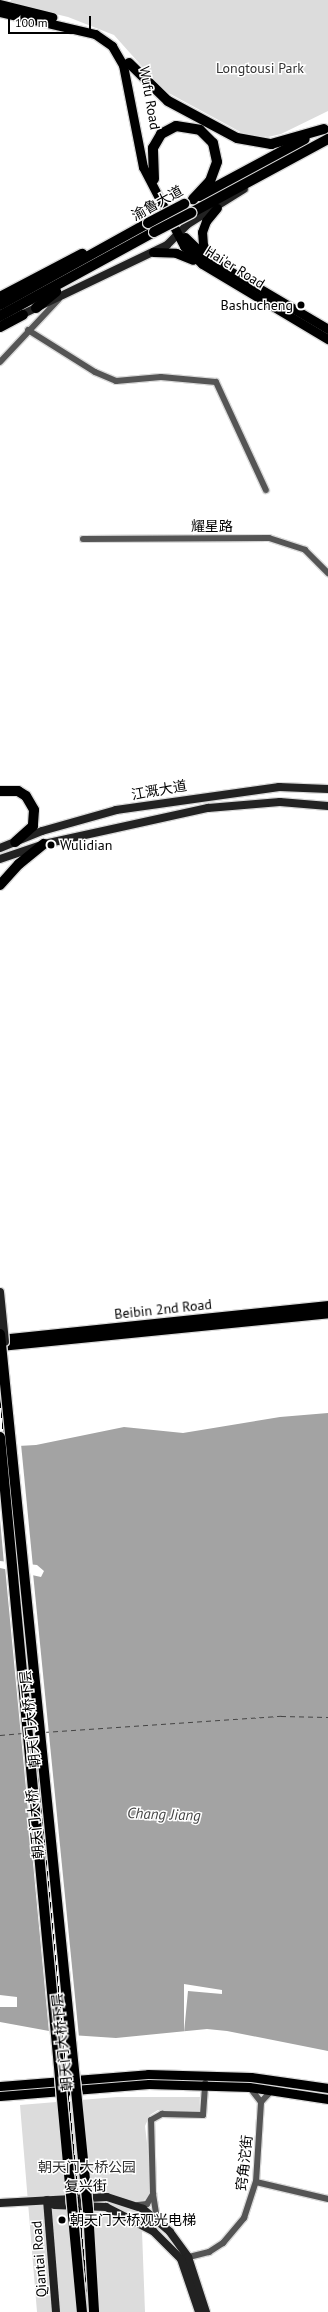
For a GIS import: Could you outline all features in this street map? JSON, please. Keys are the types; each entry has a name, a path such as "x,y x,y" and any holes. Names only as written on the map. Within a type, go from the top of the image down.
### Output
{"highway":[{"path":"129,63 168,101 237,138 271,144 326,128"},
{"path":"154,183 153,148 161,134 176,126 200,130 213,143 217,162 210,181 188,202"},
{"name":"渝鲁大道","path":"0,305 148,223 326,128"},
{"name":"渝鲁大道","path":"0,318 154,232 328,139"},
{"path":"0,296 76,256 123,238"},
{"path":"36,308 74,278"},
{"path":"0,327 23,315"},
{"path":"0,791 18,791 26,796 34,810 33,826 15,842"},
{"path":"0,885 19,864 44,844"},
{"name":"朝天门大桥","path":"0,1334 88,2210 94,2312"},
{"name":"朝天门大桥","path":"0,1437 81,2312"}],"main road":[{"name":"Wufu Road","path":"0,4 97,30 116,43 129,63 145,148 154,183"},
{"name":"Wufu Road","path":"0,12 95,34 112,46 124,65 139,150 178,232"},
{"name":"渝鲁大道","path":"0,318 23,315 170,243 178,232 217,208 268,172"},
{"path":"217,208 204,226 203,245 210,256 239,278"},
{"name":"Hai'er Road","path":"178,232 202,264 328,339"},
{"name":"Hai'er Road","path":"178,232 200,252 239,278 328,328"},
{"path":"153,252 176,253 202,264"},
{"name":"江溉大道","path":"0,848 116,810 205,795 279,786 328,789"},
{"name":"江溉大道","path":"0,859 44,844 208,808 280,802 328,806"},
{"name":"朝天门大桥下层","path":"0,1292 92,2209 98,2312"},
{"name":"Beibin 2nd Road","path":"0,1339 328,1305"},
{"name":"Beibin 2nd Road","path":"0,1346 328,1313"},
{"name":"朝天门大桥下层","path":"0,1468 81,2312"},
{"path":"0,2086 148,2074 251,2077 328,2088"},
{"path":"0,2096 149,2084 249,2087 328,2099"},
{"name":"复兴街","path":"48,2202 107,2197 131,2203 159,2222 184,2258 206,2312"},
{"name":"复兴街","path":"48,2202 106,2207 153,2231 184,2258 199,2312"},
{"name":"Qiantai Road","path":"0,2203 48,2202"},
{"name":"Qiantai Road","path":"0,2208 48,2202"},
{"name":"Qiantai Road","path":"48,2202 56,2312"},
{"path":"153,2231 160,2232 159,2222"}],"street":[{"path":"0,362 36,321 62,296"},
{"path":"23,315 33,314 36,321"},
{"path":"28,330 95,372 116,381 161,377 216,382 266,490"},
{"name":"耀星路","path":"83,539 269,538 305,550 328,573"},
{"path":"159,2222 153,2194 155,2178 149,2130 151,2120 162,2114 203,2115 205,2075"},
{"path":"249,2087 261,2102 272,2090"},
{"name":"窍角沱街","path":"184,2258 209,2252 235,2231 251,2202 256,2182 261,2102"},
{"path":"256,2182 328,2199"},
{"path":"131,2203 140,2206 147,2204 153,2194"}],"green space":[{"name":"Longtousi Park","path":"11,0 328,0 328,111 281,134 268,137 246,135 163,90 114,35 68,17 10,3"},
{"name":"朝天门大桥公园","path":"117,2097 200,2097 199,2111 158,2110 150,2115 145,2126 151,2177 149,2194 141,2204 145,2312 37,2312 20,2105"}],"water":[{"name":"Chang Jiang","path":"328,1413 328,2051 227,2031 207,2029 116,2038 71,2035 0,2022 0,1568 41,1577 44,1571 37,1565 0,1561 0,1447 36,1445 124,1427 183,1433 280,1417"}],"pier":[{"path":"21,1444 33,1567 4,1564 0,1519 0,1445"},
{"path":"5,1567 33,1573 79,2037 49,2032"},
{"path":"184,1984 222,1990 222,1994 188,1991 184,2033"},
{"path":"0,1995 17,1997 17,2007 0,2007"}],"ferry route":[{"path":"44,1732 281,1716 328,1717"},
{"path":"0,1735 23,1733"}],"railway":[{"path":"0,1386 88,2312"}],"place":[{"name":"Bashucheng","path":"301,305"},
{"name":"Wulidian","path":"51,845"},
{"name":"朝天门大桥观光电梯","path":"62,2220"}]}
